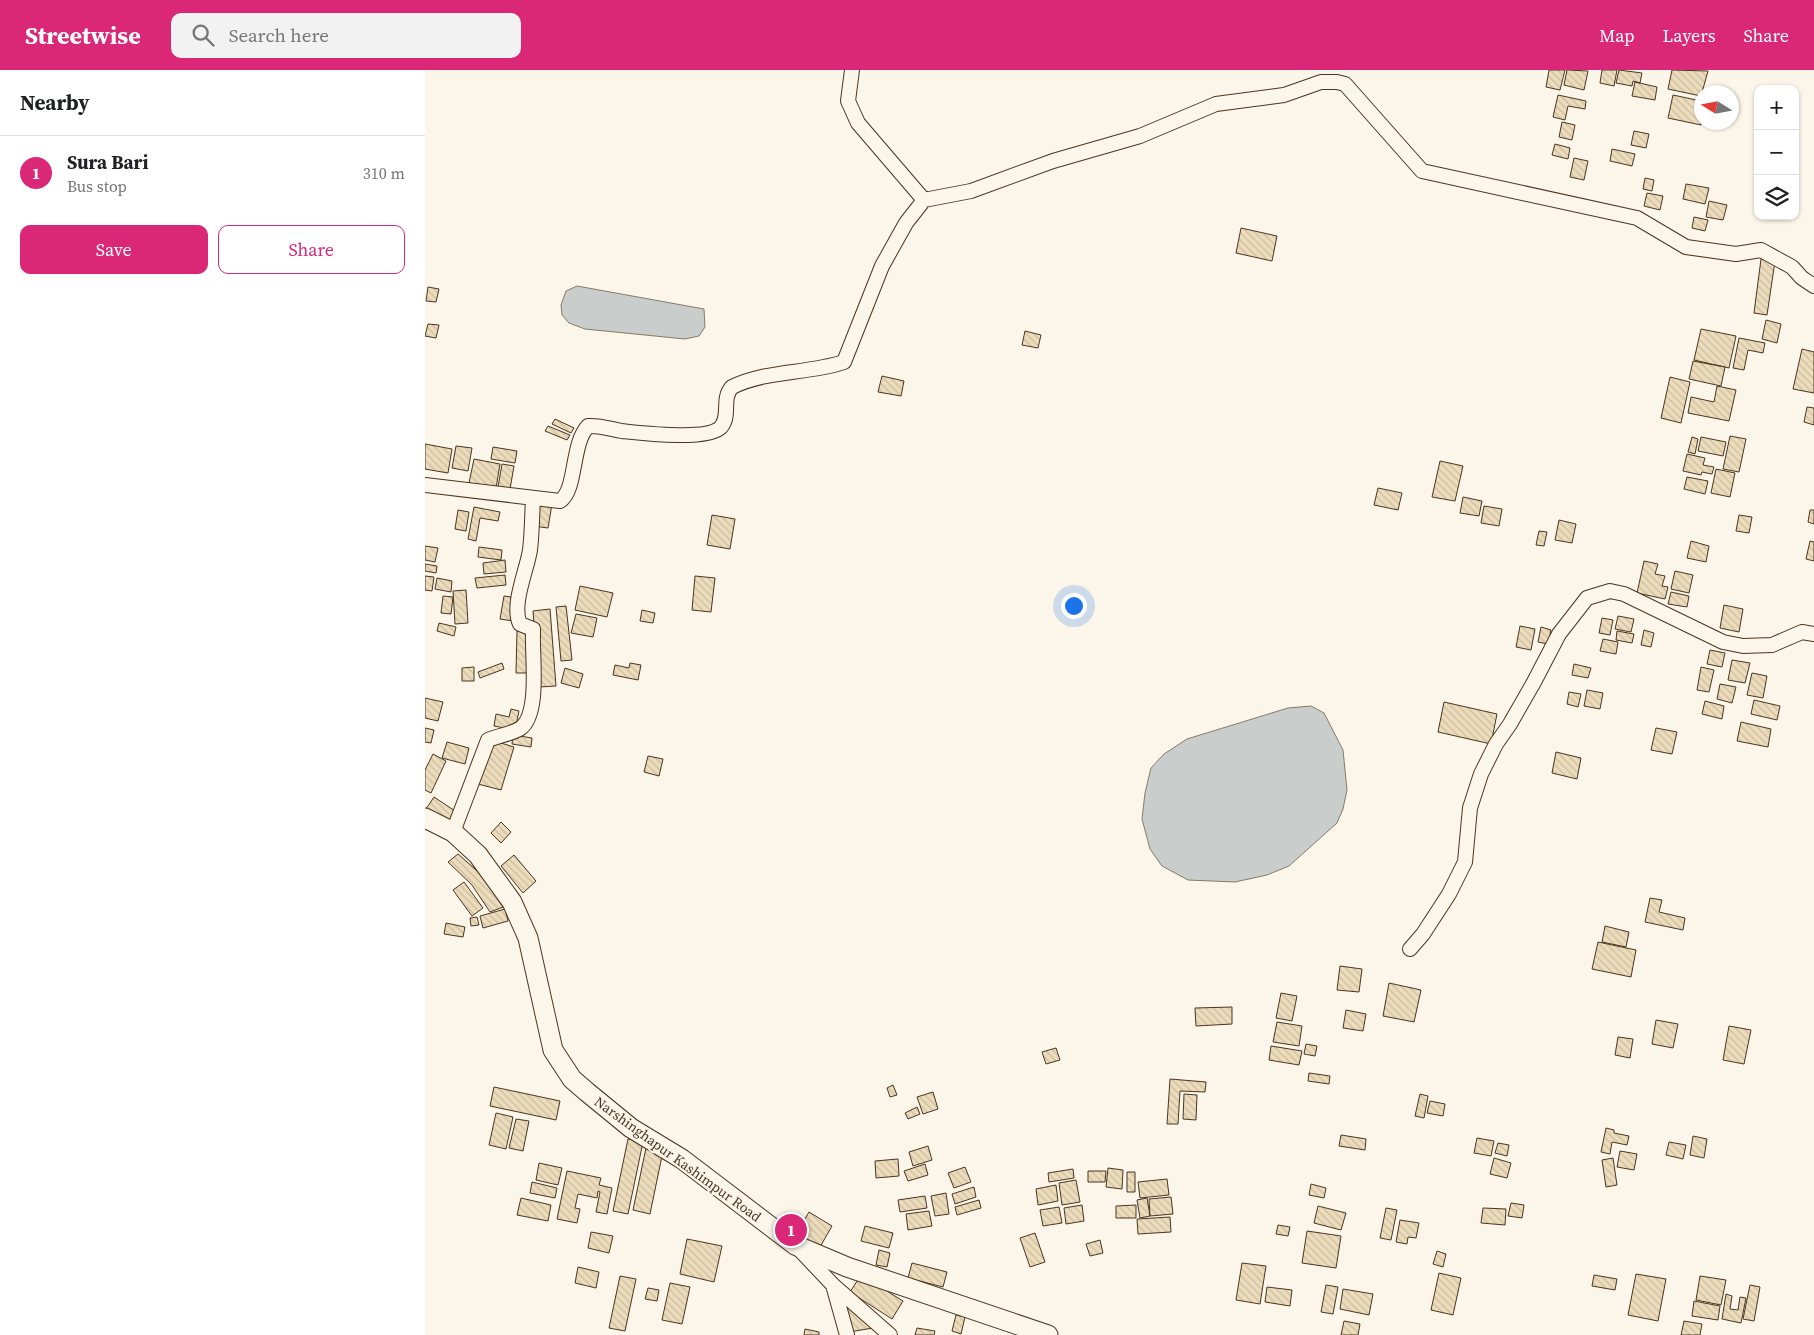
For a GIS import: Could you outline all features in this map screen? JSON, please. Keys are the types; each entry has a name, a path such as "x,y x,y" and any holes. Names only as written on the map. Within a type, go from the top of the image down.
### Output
{"main road":[{"name":"Narshinghapur Kashimpur Road","path":"425,818 453,832 478,855 512,902 528,938 553,1050 571,1079 631,1128 682,1159 795,1245 847,1267 1048,1335"}],"street":[{"path":"852,70 848,101 858,124 924,200"},
{"path":"425,485 551,501 564,498 578,446 588,426 623,431 699,435 720,428 727,417 727,396 732,387 759,378 828,368 845,362 882,266 906,223 924,200 971,191 1053,162 1140,136 1216,104 1284,94 1339,76 1422,171 1637,218 1686,247 1736,254 1761,250 1792,267 1801,278 1814,286"},
{"path":"453,832 488,740 521,728 528,717 534,680 533,629 520,624 519,607 521,584 530,551 533,499"},
{"path":"1410,949 1423,934 1449,894 1465,862 1469,808 1481,774 1496,744 1520,708 1559,634 1587,598 1610,591 1624,594 1723,642 1743,646 1772,645 1802,632 1814,634"},
{"path":"795,1245 833,1286 890,1335"},
{"path":"833,1286 847,1335"}],"shaded area":[{"path":"577,286 704,309 705,327 699,336 685,339 585,329 569,323 562,315 561,305 566,291"},
{"path":"1311,706 1324,713 1343,750 1347,790 1343,809 1337,823 1289,866 1267,875 1235,882 1188,880 1162,866 1150,849 1142,819 1145,793 1151,768 1164,754 1187,739 1288,708"}],"building":[{"path":"1549,70 1565,70 1560,90 1546,87"},
{"path":"1567,70 1588,71 1584,90 1564,85"},
{"path":"1602,70 1617,70 1614,86 1600,83"},
{"path":"1619,70 1642,73 1640,83 1633,81 1632,86 1616,83"},
{"path":"1672,70 1708,71 1704,85 1694,85 1694,95 1668,89"},
{"path":"1635,82 1657,87 1655,100 1632,96"},
{"path":"1558,95 1586,101 1585,109 1568,106 1565,120 1553,117"},
{"path":"1673,95 1694,100 1694,124 1668,118"},
{"path":"1562,122 1575,125 1572,140 1559,137"},
{"path":"1634,131 1649,134 1646,148 1631,145"},
{"path":"1555,144 1570,148 1568,159 1552,155"},
{"path":"1612,149 1635,154 1632,166 1610,161"},
{"path":"1574,158 1588,161 1584,180 1570,177"},
{"path":"1645,178 1654,180 1652,191 1643,189"},
{"path":"1686,184 1709,188 1705,204 1683,199"},
{"path":"1647,193 1663,196 1660,210 1644,206"},
{"path":"1709,201 1727,205 1723,220 1706,217"},
{"path":"1694,217 1708,220 1705,231 1692,228"},
{"path":"1241,228 1277,236 1272,261 1236,253"},
{"path":"1761,259 1775,261 1767,315 1754,313"},
{"path":"428,287 439,289 436,302 426,301"},
{"path":"1766,320 1781,324 1777,343 1762,339"},
{"path":"428,324 439,325 436,338 425,336"},
{"path":"1701,329 1736,336 1729,368 1694,360"},
{"path":"1025,331 1041,335 1038,348 1022,345"},
{"path":"1739,338 1765,343 1763,353 1748,350 1744,370 1733,368"},
{"path":"1802,349 1814,352 1814,393 1793,389"},
{"path":"1693,361 1725,367 1721,386 1689,379"},
{"path":"882,376 904,381 901,396 878,392"},
{"path":"1670,377 1690,382 1681,423 1661,418"},
{"path":"1717,386 1736,390 1729,421 1688,413 1691,397 1714,402"},
{"path":"1807,407 1814,408 1814,425 1804,422"},
{"path":"555,419 574,428 571,433 552,424"},
{"path":"548,426 570,435 567,440 545,431"},
{"path":"1730,436 1746,439 1739,472 1723,469"},
{"path":"1692,437 1698,439 1695,454 1688,452"},
{"path":"1701,437 1726,442 1723,456 1698,451"},
{"path":"425,444 452,449 448,473 425,469"},
{"path":"456,446 472,448 468,471 452,468"},
{"path":"493,447 517,451 515,463 491,459"},
{"path":"1687,454 1705,458 1703,465 1714,467 1712,474 1702,472 1701,475 1683,471"},
{"path":"474,459 500,464 496,488 469,483"},
{"path":"1440,461 1463,466 1455,501 1432,497"},
{"path":"502,464 514,466 510,489 498,487"},
{"path":"1716,469 1735,473 1730,497 1711,493"},
{"path":"1687,477 1708,481 1705,494 1684,489"},
{"path":"1378,488 1402,493 1398,510 1374,505"},
{"path":"1463,497 1482,501 1479,516 1460,513"},
{"path":"537,502 552,504 548,528 533,526"},
{"path":"1484,506 1502,509 1499,526 1481,523"},
{"path":"474,507 500,512 498,521 480,518 476,541 468,539"},
{"path":"458,510 469,512 466,531 455,529"},
{"path":"1810,510 1814,510 1814,524 1808,522"},
{"path":"712,515 735,519 730,549 707,545"},
{"path":"1739,515 1752,517 1749,533 1736,531"},
{"path":"1559,520 1576,524 1572,543 1555,540"},
{"path":"1539,531 1547,532 1544,546 1536,545"},
{"path":"1691,541 1709,546 1706,562 1687,558"},
{"path":"1810,541 1814,542 1814,561 1806,559"},
{"path":"425,546 438,548 435,562 425,560"},
{"path":"479,547 502,550 501,560 478,557"},
{"path":"505,560 506,572 484,574 483,563"},
{"path":"1644,561 1658,564 1655,574 1665,576 1662,586 1668,587 1665,599 1637,593"},
{"path":"425,564 437,566 436,573 425,571"},
{"path":"1675,571 1693,575 1689,593 1671,589"},
{"path":"505,575 506,585 477,588 475,578"},
{"path":"425,576 434,577 432,591 425,590"},
{"path":"695,576 715,578 711,612 692,610"},
{"path":"437,578 452,581 451,592 435,589"},
{"path":"580,586 613,593 607,617 575,610"},
{"path":"466,590 468,623 455,624 453,591"},
{"path":"1671,592 1689,596 1687,607 1668,604"},
{"path":"443,596 453,597 451,614 441,613"},
{"path":"504,596 517,598 513,621 500,619"},
{"path":"1724,605 1743,609 1739,632 1720,628"},
{"path":"566,606 572,660 561,661 556,607"},
{"path":"550,609 556,686 539,687 533,611"},
{"path":"642,610 655,613 653,623 640,621"},
{"path":"576,614 597,618 593,637 571,633"},
{"path":"1618,616 1634,619 1631,632 1615,629"},
{"path":"1602,618 1613,620 1610,635 1599,633"},
{"path":"439,623 456,627 454,636 437,631"},
{"path":"1520,626 1535,629 1531,650 1516,647"},
{"path":"1541,627 1551,630 1548,644 1538,642"},
{"path":"1644,630 1654,633 1651,647 1641,645"},
{"path":"517,631 530,631 530,673 516,673"},
{"path":"1617,631 1634,634 1632,643 1616,640"},
{"path":"1603,639 1618,642 1616,654 1600,651"},
{"path":"1710,650 1725,653 1722,667 1707,664"},
{"path":"1732,660 1750,663 1745,683 1728,680"},
{"path":"502,663 504,669 480,678 478,672"},
{"path":"630,663 641,665 638,680 613,675 615,665 629,668"},
{"path":"1574,664 1591,668 1588,678 1572,675"},
{"path":"474,667 474,681 462,681 462,668"},
{"path":"1701,667 1714,670 1709,692 1697,690"},
{"path":"565,668 583,674 579,688 561,683"},
{"path":"1752,673 1767,676 1763,698 1747,695"},
{"path":"1720,684 1736,687 1732,703 1717,699"},
{"path":"1587,690 1603,693 1600,709 1584,706"},
{"path":"1569,692 1581,694 1578,707 1567,704"},
{"path":"425,698 443,702 438,721 425,718"},
{"path":"1754,700 1780,706 1777,720 1751,714"},
{"path":"1705,701 1724,706 1722,719 1702,714"},
{"path":"1444,702 1497,714 1491,744 1438,732"},
{"path":"511,709 519,711 515,730 494,726 496,714 509,717"},
{"path":"1741,722 1771,729 1768,747 1737,741"},
{"path":"425,728 434,730 431,743 425,742"},
{"path":"1656,728 1677,732 1672,754 1651,750"},
{"path":"513,735 532,738 531,747 512,744"},
{"path":"491,740 514,747 501,790 478,784"},
{"path":"447,742 469,748 465,764 442,758"},
{"path":"1556,752 1581,758 1577,779 1552,773"},
{"path":"433,754 446,761 431,793 425,790 425,770"},
{"path":"648,756 663,759 659,776 644,772"},
{"path":"434,797 458,813 450,825 426,809"},
{"path":"501,822 511,832 501,843 491,833"},
{"path":"458,854 483,876 503,907 490,912 472,885 448,862"},
{"path":"514,855 536,881 523,893 501,866"},
{"path":"464,882 483,908 472,916 453,890"},
{"path":"1650,898 1662,900 1659,912 1685,918 1683,930 1645,922"},
{"path":"505,909 508,921 483,928 480,916"},
{"path":"477,917 479,925 471,926 470,918"},
{"path":"446,923 465,927 463,937 444,934"},
{"path":"1605,926 1629,932 1626,947 1602,942"},
{"path":"1598,942 1636,950 1631,977 1592,969"},
{"path":"1340,966 1362,969 1359,992 1337,990"},
{"path":"1389,983 1421,990 1414,1022 1383,1016"},
{"path":"1281,993 1297,996 1292,1021 1276,1018"},
{"path":"1232,1007 1232,1024 1196,1026 1195,1008"},
{"path":"1346,1010 1366,1014 1363,1031 1343,1028"},
{"path":"1656,1020 1678,1024 1673,1048 1652,1044"},
{"path":"1277,1022 1302,1026 1299,1046 1273,1042"},
{"path":"1729,1026 1751,1030 1744,1064 1723,1060"},
{"path":"1618,1037 1633,1039 1630,1058 1615,1055"},
{"path":"1306,1044 1317,1046 1315,1056 1304,1054"},
{"path":"1271,1046 1302,1051 1299,1065 1269,1060"},
{"path":"1056,1048 1060,1060 1046,1064 1042,1052"},
{"path":"1309,1073 1330,1076 1329,1084 1308,1081"},
{"path":"1170,1079 1206,1082 1205,1092 1180,1091 1178,1124 1167,1124"},
{"path":"893,1085 897,1095 890,1097 887,1088"},
{"path":"494,1087 560,1101 556,1120 490,1106"},
{"path":"933,1092 938,1109 923,1114 917,1097"},
{"path":"1184,1094 1197,1095 1196,1120 1183,1119"},
{"path":"1420,1094 1428,1096 1424,1118 1415,1116"},
{"path":"1430,1101 1445,1104 1443,1116 1427,1113"},
{"path":"917,1107 920,1114 908,1119 905,1113"},
{"path":"496,1113 513,1117 506,1149 489,1145"},
{"path":"516,1119 529,1121 523,1151 509,1148"},
{"path":"1606,1128 1614,1130 1614,1133 1629,1136 1627,1145 1612,1142 1610,1154 1601,1152"},
{"path":"1341,1135 1366,1139 1365,1150 1339,1146"},
{"path":"1693,1136 1707,1139 1704,1158 1690,1155"},
{"path":"1477,1138 1494,1141 1491,1156 1474,1153"},
{"path":"628,1139 643,1142 628,1214 613,1211"},
{"path":"1669,1142 1686,1145 1683,1159 1666,1155"},
{"path":"1498,1143 1509,1145 1507,1156 1495,1153"},
{"path":"928,1146 932,1160 913,1166 909,1152"},
{"path":"646,1148 663,1151 650,1214 633,1210"},
{"path":"1620,1151 1637,1154 1634,1170 1617,1167"},
{"path":"1494,1158 1511,1163 1507,1178 1490,1174"},
{"path":"1613,1158 1617,1185 1606,1187 1602,1160"},
{"path":"898,1159 899,1176 876,1178 875,1161"},
{"path":"539,1163 562,1168 558,1185 536,1180"},
{"path":"925,1164 928,1175 908,1181 904,1171"},
{"path":"965,1167 971,1182 954,1188 948,1173"},
{"path":"1108,1168 1123,1170 1122,1189 1106,1187"},
{"path":"1073,1169 1074,1178 1049,1182 1048,1173"},
{"path":"567,1171 601,1178 599,1185 612,1188 607,1214 596,1212 600,1192 598,1191 597,1198 578,1194 575,1208 580,1209 577,1223 557,1219"},
{"path":"1088,1171 1106,1171 1105,1182 1088,1182"},
{"path":"1127,1172 1135,1172 1135,1192 1127,1192"},
{"path":"1167,1179 1169,1195 1140,1198 1138,1182"},
{"path":"1076,1180 1080,1202 1062,1205 1059,1183"},
{"path":"532,1182 557,1188 555,1198 530,1193"},
{"path":"1311,1184 1326,1188 1324,1198 1309,1195"},
{"path":"1056,1185 1058,1201 1038,1205 1036,1189"},
{"path":"974,1187 976,1197 955,1204 952,1194"},
{"path":"946,1193 949,1214 935,1216 931,1196"},
{"path":"925,1196 927,1208 900,1212 898,1200"},
{"path":"1171,1197 1173,1214 1150,1216 1149,1199"},
{"path":"521,1198 551,1205 548,1221 517,1215"},
{"path":"1147,1198 1150,1216 1140,1218 1137,1200"},
{"path":"979,1200 981,1208 957,1215 955,1207"},
{"path":"1511,1203 1524,1205 1522,1218 1508,1216"},
{"path":"1082,1205 1084,1221 1066,1224 1064,1208"},
{"path":"1136,1205 1136,1218 1116,1218 1116,1206"},
{"path":"1318,1206 1346,1213 1341,1230 1314,1223"},
{"path":"1059,1207 1062,1223 1043,1226 1040,1210"},
{"path":"1386,1208 1397,1210 1391,1240 1380,1238"},
{"path":"1483,1208 1506,1209 1505,1225 1481,1223"},
{"path":"929,1211 932,1226 908,1230 906,1214"},
{"path":"809,1212 832,1226 820,1247 796,1234"},
{"path":"1170,1217 1171,1232 1138,1234 1137,1219"},
{"path":"1400,1220 1419,1223 1416,1238 1408,1237 1407,1244 1396,1242"},
{"path":"1278,1225 1290,1227 1288,1236 1276,1234"},
{"path":"865,1226 893,1233 889,1248 861,1241"},
{"path":"1307,1231 1341,1236 1336,1268 1302,1263"},
{"path":"591,1232 613,1236 609,1253 588,1248"},
{"path":"1035,1233 1045,1262 1030,1267 1020,1238"},
{"path":"687,1239 722,1246 714,1282 680,1274"},
{"path":"1100,1240 1103,1253 1090,1256 1086,1244"},
{"path":"879,1250 890,1253 887,1267 876,1265"},
{"path":"1437,1251 1446,1254 1443,1267 1433,1264"},
{"path":"912,1263 947,1272 943,1287 908,1278"},
{"path":"1242,1263 1266,1266 1260,1304 1236,1300"},
{"path":"578,1267 599,1272 596,1288 575,1283"},
{"path":"1439,1273 1461,1278 1453,1315 1431,1310"},
{"path":"1636,1274 1666,1279 1658,1321 1628,1315"},
{"path":"861,1275 903,1301 892,1319 850,1292"},
{"path":"1594,1275 1617,1279 1615,1290 1592,1286"},
{"path":"620,1276 636,1279 625,1331 609,1328"},
{"path":"1700,1276 1726,1280 1721,1305 1696,1300"},
{"path":"670,1283 690,1287 682,1324 662,1320"},
{"path":"1326,1285 1338,1287 1333,1314 1321,1312"},
{"path":"1750,1285 1760,1287 1754,1321 1743,1319"},
{"path":"1267,1287 1292,1290 1290,1306 1265,1302"},
{"path":"648,1288 659,1290 657,1301 645,1299"},
{"path":"1343,1289 1373,1294 1369,1315 1340,1309"},
{"path":"1726,1294 1732,1296 1730,1309 1738,1310 1740,1297 1746,1298 1741,1323 1722,1319"},
{"path":"1694,1301 1720,1306 1718,1320 1692,1316"},
{"path":"846,1304 873,1328 849,1332"},
{"path":"956,1315 965,1317 961,1334 952,1331"},
{"path":"1344,1321 1360,1324 1358,1335 1341,1335"},
{"path":"1684,1321 1702,1324 1700,1335 1681,1335"},
{"path":"917,1328 935,1331 934,1335 915,1335"},
{"path":"805,1329 819,1332 819,1335 804,1335"}],"place":[{"name":"Sura Bari","path":"791,1230"}]}
